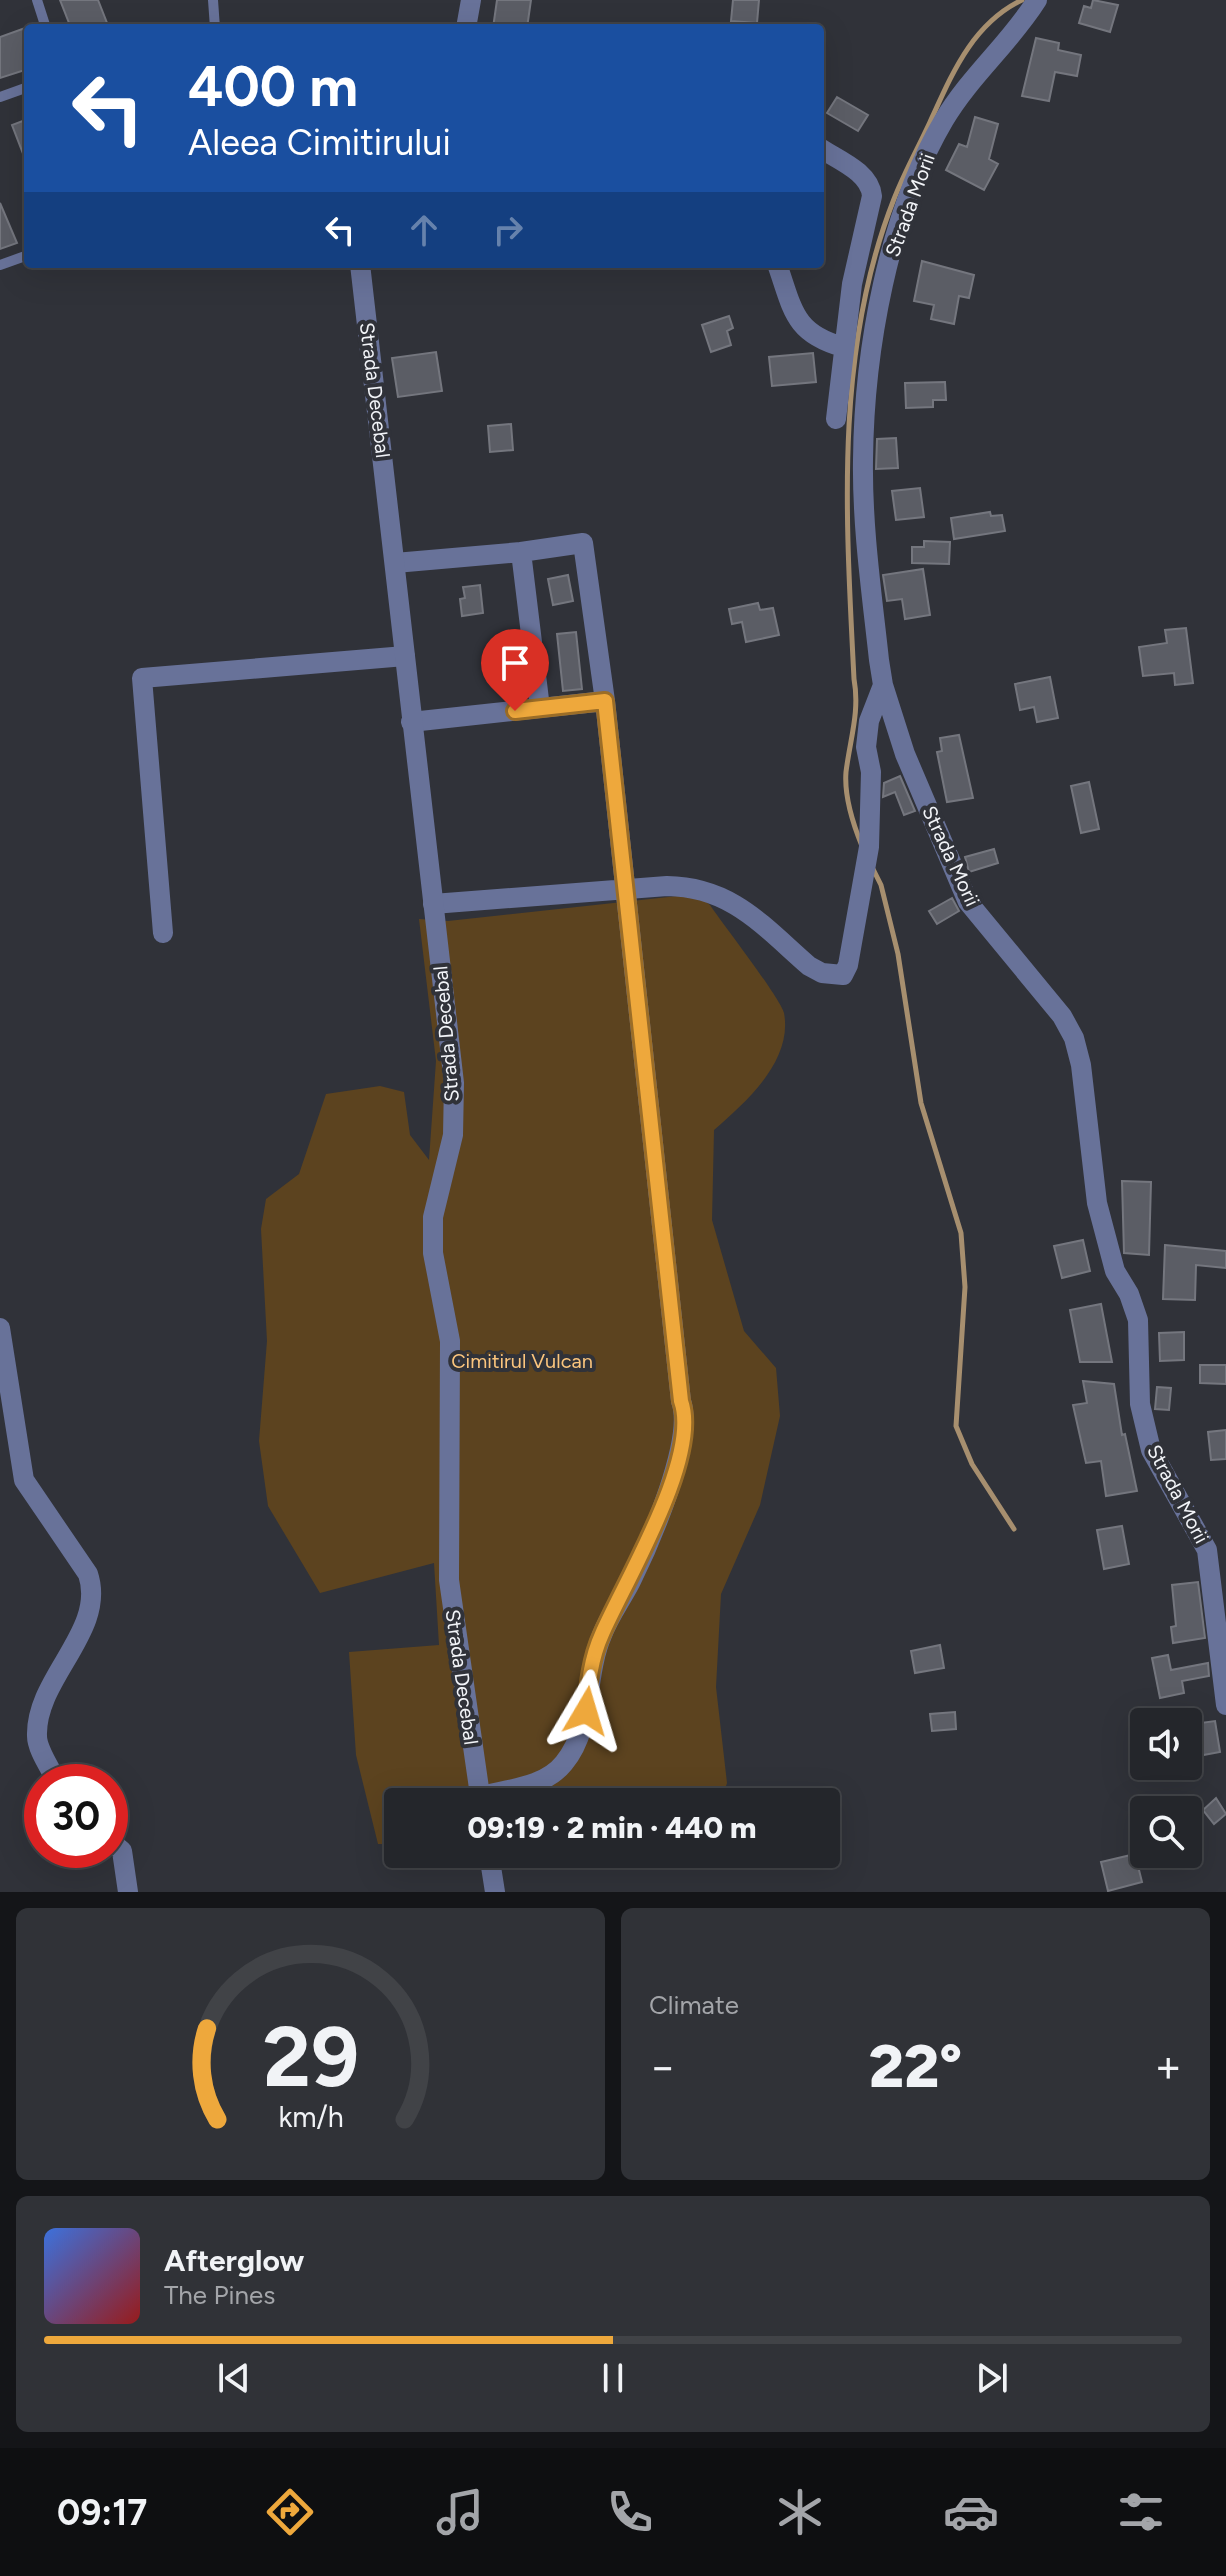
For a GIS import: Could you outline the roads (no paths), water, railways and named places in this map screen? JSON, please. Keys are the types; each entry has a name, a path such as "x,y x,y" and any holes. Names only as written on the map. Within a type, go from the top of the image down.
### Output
{"street":[{"path":"467,24 471,0"},
{"name":"Strada Morii","path":"1036,1 965,88 883,229 862,461 870,579 883,685 905,754 968,902 1062,1016 1074,1038 1081,1065 1097,1203 1115,1271 1129,1294 1138,1320 1140,1404 1151,1450 1207,1550 1226,1705"},
{"path":"824,151 863,176 871,188 883,229 843,347 836,419"},
{"name":"Strada Decebal","path":"360,268 454,1083 453,1135 433,1217 433,1253 450,1341 449,1580 479,1788"},
{"path":"778,268 788,300 806,332 843,347"},
{"path":"395,563 583,543 605,701 681,1401 685,1413 683,1442 633,1577 601,1635 589,1680 582,1730 563,1765 544,1781 520,1788"},
{"path":"521,552 540,708"},
{"path":"163,933 142,678 405,656"},
{"path":"433,904 685,886 712,891 727,898 809,966 822,973 843,975 848,965 857,900 864,880 869,847 871,772 866,747 869,721 883,685"},
{"path":"411,722 605,701"},
{"path":"0,1328 24,1480 88,1574 93,1588 91,1610 41,1704 36,1739 48,1764"},
{"path":"124,1868 128,1892"},
{"path":"491,1868 495,1892"}],"lane":[{"path":"37,0 45,24"},
{"path":"213,0 215,24"},
{"path":"0,97 24,88"},
{"path":"0,265 24,256"}],"waterway":[{"path":"862,846 846,791 856,703 848,558 848,436 861,316 875,257 894,199 947,86 977,36 990,22 1022,0"},
{"path":"873,869 881,885 898,954 921,1103 961,1233 965,1287 956,1426 972,1464 1014,1529"}],"park label":[{"name":"Cimitirul Vulcan","path":"522,1361"}]}
